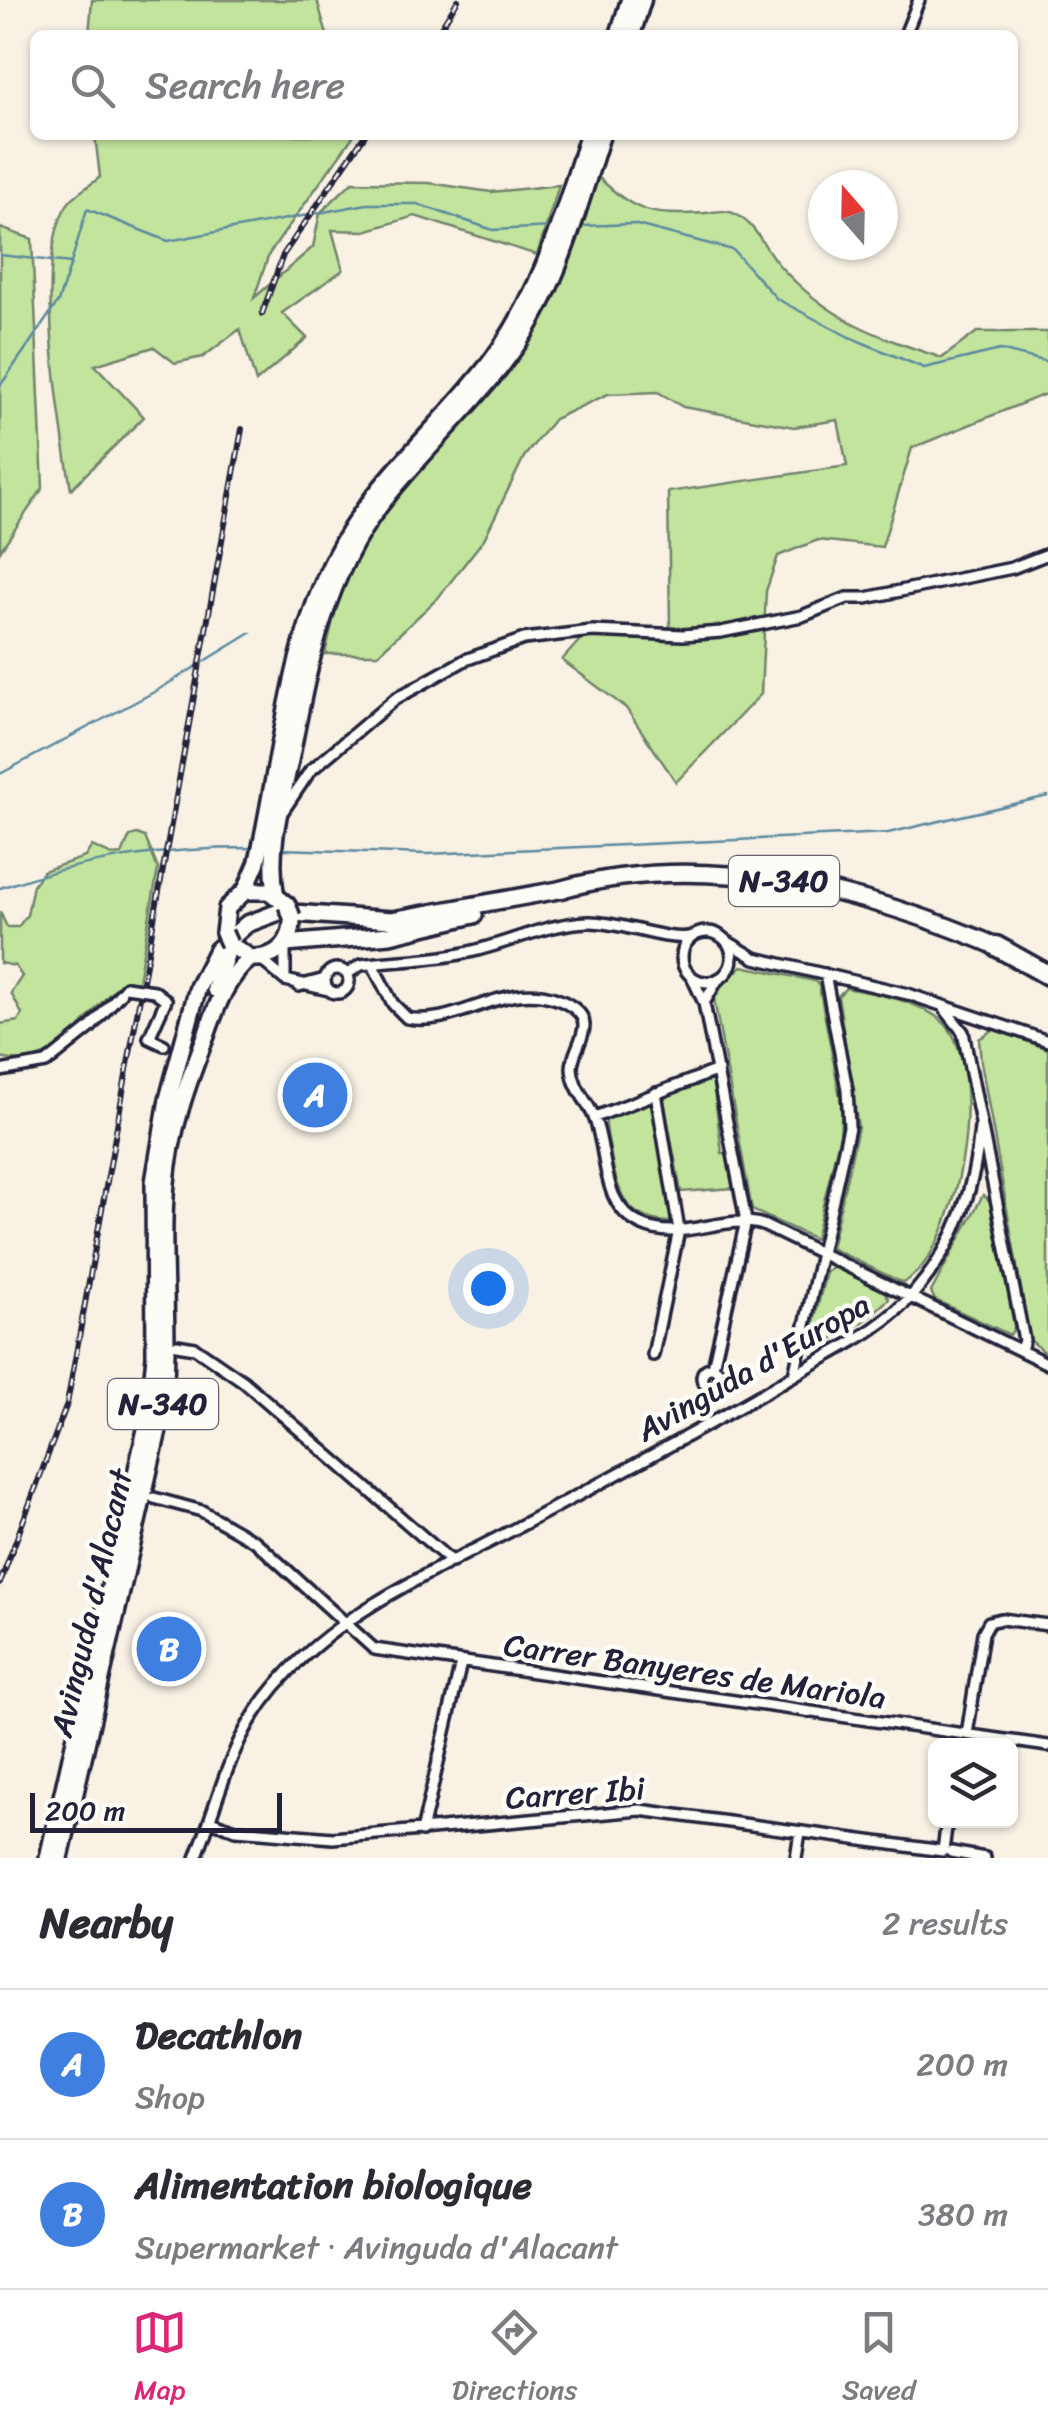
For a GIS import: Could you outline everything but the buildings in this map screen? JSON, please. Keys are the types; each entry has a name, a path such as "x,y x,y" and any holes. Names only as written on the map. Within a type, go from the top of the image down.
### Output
{"highway":[{"path":"996,946 1048,959"},
{"path":"996,946 1048,971"}],"main road":[{"path":"620,30 629,0"},
{"path":"634,30 643,0"},
{"path":"246,892 258,863 304,643 330,566 374,494 481,374 515,325 553,244 586,140"},
{"path":"285,945 287,910 271,864 322,619 341,570 381,504 516,347 562,255 600,140"},
{"name":"N-340","path":"255,958 285,945 405,932 564,888 674,874 764,878 835,892 996,946"},
{"name":"Avinguda d'Alacant","path":"48,1858 148,1421 156,1342 152,1198 164,1124 202,975 224,942 247,924 269,914 301,910 362,920 392,920 564,888"},
{"path":"246,892 261,889 322,939"},
{"name":"N-340","path":"227,938 227,908 246,892"},
{"path":"227,938 255,958"},
{"name":"Avinguda d'Alacant","path":"164,1124 227,938"},
{"name":"Avinguda d'Alacant","path":"60,1858 162,1413 168,1358 165,1187 172,1142 212,1019 232,976 255,958"}],"street":[{"path":"907,30 919,0"},
{"path":"280,816 310,771 394,699 465,660 524,639 592,631 683,635 721,632 802,616 847,598 866,598 1012,568 1048,554"},
{"path":"347,974 353,967 455,956 542,929 586,922 628,924 666,938 714,933 755,958 908,994 1048,1041"},
{"path":"685,969 685,944 695,935"},
{"path":"666,938 704,1003 746,1222 713,1368"},
{"path":"704,1003 709,989 723,974 731,951 725,940"},
{"path":"285,945 285,980"},
{"path":"255,958 300,986 327,984 343,991 349,981 347,974 336,968 327,984"},
{"path":"685,969 700,981 755,958"},
{"path":"372,964 400,1012 418,1020 516,995 542,995 566,1003 582,1019 572,1068 576,1086 594,1117 609,1185 625,1214 650,1228 680,1230 746,1222 820,1251 1048,1364"},
{"path":"794,1375 850,1115 825,974"},
{"path":"0,1071 46,1064 90,1028 126,987 154,990 166,1000 149,1038 164,1045"},
{"path":"944,1008 963,1032 980,1128 1008,1244 1024,1340 1021,1350"},
{"path":"594,1117 718,1070"},
{"path":"653,1355 680,1230 656,1093"},
{"name":"Avinguda d'Europa","path":"196,1858 240,1732 287,1672 343,1624 874,1329 910,1297 955,1230 974,1178 980,1128"},
{"path":"177,1345 194,1348 243,1382 452,1562"},
{"name":"Carrer Banyeres de Mariola","path":"154,1498 202,1511 256,1542 374,1649 1048,1746"},
{"path":"961,1738 989,1622 1002,1619 1048,1625"},
{"path":"422,1831 460,1663"},
{"name":"Carrer Ibi","path":"210,1821 236,1830 321,1838 640,1810 985,1858"},
{"path":"947,1828 948,1854"},
{"path":"796,1858 800,1832"}],"green space":[{"path":"92,0 317,0 326,30 89,30"},
{"path":"96,140 350,140 269,254 254,298 313,247 320,213 352,182 429,183 491,192 559,185 537,255 415,216 365,231 332,230 343,270 282,313 307,338 256,382 240,329 203,357 175,363 154,347 95,365 144,417 71,489 52,340 52,257 58,224 70,201 100,177"},
{"path":"597,176 623,198 646,210 735,214 749,224 779,265 815,299 854,324 918,350 942,358 977,332 1048,332 1048,393 912,448 882,547 818,540 778,556 766,591 761,694 676,782 626,708 562,660 586,633 670,627 668,492 847,466 838,420 794,427 683,407 658,392 608,394 554,419 524,457 484,539 438,598 378,654 325,654 349,553 516,347"},
{"path":"0,228 32,239 43,488 0,551"},
{"path":"130,836 145,837 158,869 138,981 120,984 53,1050 20,1060 0,1058 0,1024 18,1021 22,1014 11,993 22,976 15,966 0,963 0,912 7,927 18,927 27,915 33,885 43,871 85,857 92,846 112,855 122,854"},
{"path":"742,966 815,981 819,986 842,1107 840,1134 815,1239 752,1210 714,999 714,991"},
{"path":"846,988 925,1010 946,1025 959,1049 966,1120 953,1200 940,1236 923,1265 903,1283 831,1248 858,1127 838,996"},
{"path":"994,1029 1048,1049 1048,1355 1030,1340 981,1062 979,1039"},
{"path":"707,1078 713,1081 722,1153 726,1153 733,1188 681,1192 663,1096"},
{"path":"648,1100 653,1102 673,1222 635,1212 622,1194 614,1170 606,1117"},
{"path":"983,1195 992,1203 1016,1325 1010,1335 935,1300 931,1292"},
{"path":"834,1267 885,1292 889,1299 863,1322 817,1347 810,1338 826,1272"}],"waterway":[{"path":"0,255 71,263 87,209 168,241 367,204 417,204 493,230 553,227"},
{"path":"581,226 633,224 733,250 777,299 849,337 924,368 1000,350 1048,362"},
{"path":"0,386 58,302 71,263"},
{"path":"0,774 156,691 251,633"},
{"path":"281,849 427,854 888,833 1048,796"},
{"path":"0,888 125,857 253,848"}],"railway":[{"path":"439,30 458,0"},
{"path":"262,314 283,255 362,140"},
{"path":"0,1583 67,1404 242,429"}],"place":[{"name":"Decathlon","path":"315,1095"},
{"name":"Alimentation biologique","path":"169,1649"}]}
